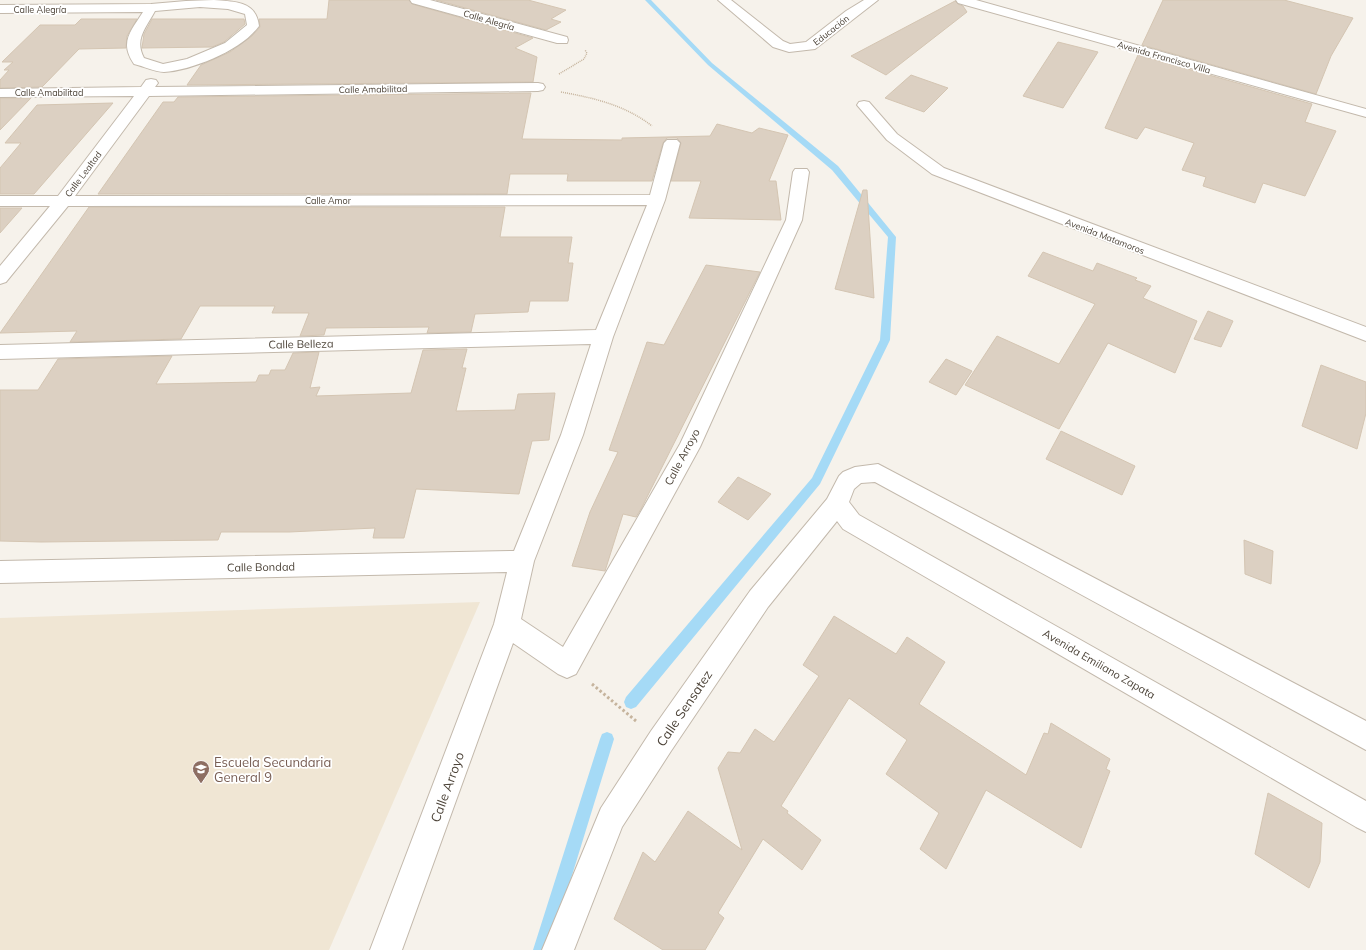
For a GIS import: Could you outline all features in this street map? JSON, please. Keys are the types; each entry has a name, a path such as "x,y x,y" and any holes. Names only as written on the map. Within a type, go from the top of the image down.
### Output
{"street":[{"name":"Calle Alegría","path":"416,0 562,40"},
{"name":"Educación","path":"724,0 778,44 789,48 810,46 850,14 872,0"},
{"name":"Avenida Francisco Villa","path":"962,0 1366,113"},
{"name":"Calle Alegría","path":"0,9 151,8 187,3 229,5 247,10 252,17 253,26 230,46 191,62 163,68 139,61 133,49 134,37 151,8"},
{"name":"Calle Lealtad","path":"0,278 63,201 163,68"},
{"name":"Calle Amabilitad","path":"0,93 538,87"},
{"name":"Avenida Matamoros","path":"864,105 892,137 938,171 1366,334"},
{"path":"657,200 672,143"},
{"name":"Calle Arroyo","path":"507,624 567,665 689,447 794,220 801,172"},
{"name":"Calle Amor","path":"0,201 657,200"},
{"name":"Calle Arroyo","path":"386,950 507,624 522,561 572,435 603,337 657,200"},
{"name":"Calle Belleza","path":"0,352 603,337"},
{"path":"840,495 858,473 878,473 1366,736"},
{"name":"Avenida Emiliano Zapata","path":"840,495 851,522 1366,817"},
{"name":"Calle Sensatez","path":"558,950 611,818 661,741 759,599 840,495"},
{"name":"Calle Bondad","path":"0,572 522,561"}],"path":[{"path":"538,87 599,99 640,115 672,143"},
{"path":"592,683 642,726"}],"shaded area":[{"name":"Escuela Secundaria General 9","path":"480,602 329,950 0,950 0,618"}],"building":[{"path":"329,0 409,0 412,4 533,38 515,48 537,57 533,82 187,85 201,65 230,52 252,36 260,27 259,19 327,19"},
{"path":"436,0 528,0 566,10 551,19 561,22 546,30"},
{"path":"1163,0 1284,0 1353,18 1331,56 1316,94 1142,45"},
{"path":"955,1 963,6 967,12 886,75 851,56"},
{"path":"81,19 137,19 127,36 126,48 79,49 42,87 0,88 0,80 9,70 4,70 13,62 2,62 40,25 75,25"},
{"path":"152,19 244,19 245,24 224,42 212,47 142,48 144,34"},
{"path":"1058,42 1098,52 1063,108 1023,96"},
{"path":"1138,55 1312,104 1305,122 1336,131 1305,196 1263,183 1255,203 1203,186 1206,177 1182,170 1194,143 1145,127 1137,139 1105,128"},
{"path":"911,75 948,88 924,112 885,98"},
{"path":"531,93 522,139 622,140 622,138 710,136 717,124 752,133 759,128 788,135 769,181 776,181 781,220 689,218 701,181 671,181 681,143 677,138 667,138 663,143 652,181 567,181 568,174 510,174 507,194 98,194 163,102 174,102 178,97"},
{"path":"0,98 31,98 0,130"},
{"path":"113,103 34,194 0,194 0,168 21,143 5,143 37,105"},
{"path":"863,190 867,190 874,298 835,289"},
{"path":"89,207 505,207 500,237 572,237 568,263 573,263 568,301 530,301 528,312 475,314 471,332 427,333 429,327 326,328 324,335 300,336 309,313 272,313 275,306 200,306 181,339 70,342 77,331 0,333"},
{"path":"0,208 22,208 0,233"},
{"path":"1043,252 1093,271 1097,263 1137,278 1135,280 1151,286 1143,298 1197,321 1175,373 1108,343 1059,429 965,385 997,336 1059,364 1095,304 1028,276"},
{"path":"706,265 760,272 641,509 636,517 623,514 605,571 572,566 590,512 618,452 609,450 647,342 664,345"},
{"path":"1208,311 1233,321 1221,347 1194,339"},
{"path":"467,349 462,368 466,368 456,411 515,410 518,394 555,393 549,440 532,441 519,494 416,489 404,538 373,538 375,528 289,532 221,532 218,540 0,541 0,390 38,390 58,359 172,356 156,384 256,382 259,375 269,375 271,370 285,370 293,353 319,352 310,388 320,387 316,396 411,393 423,350"},
{"path":"946,359 972,371 956,395 929,382"},
{"path":"1321,365 1366,382 1366,413 1357,449 1302,426"},
{"path":"1061,431 1135,466 1122,495 1046,459"},
{"path":"738,477 771,494 748,520 718,502"},
{"path":"1244,540 1273,551 1271,584 1245,574"},
{"path":"834,616 896,654 907,637 945,662 919,704 1026,775 1044,733 1048,734 1051,723 1110,759 1106,769 1110,771 1081,848 986,790 946,869 920,849 939,813 886,774 907,740 849,698 781,806 788,811 787,813 821,840 802,870 763,839 718,913 724,918 705,950 663,950 614,919 643,852 655,862 688,811 742,850 718,768 728,752 740,753 755,729 774,742 819,676 803,665"},
{"path":"1268,793 1322,823 1320,862 1309,888 1255,854"}],"waterway":[{"path":"631,702 816,481 885,340 892,237 835,168 710,64 648,0"},
{"path":"541,950 607,739"}],"place":[{"name":"Escuela Secundaria General 9","path":"201,784"}]}
